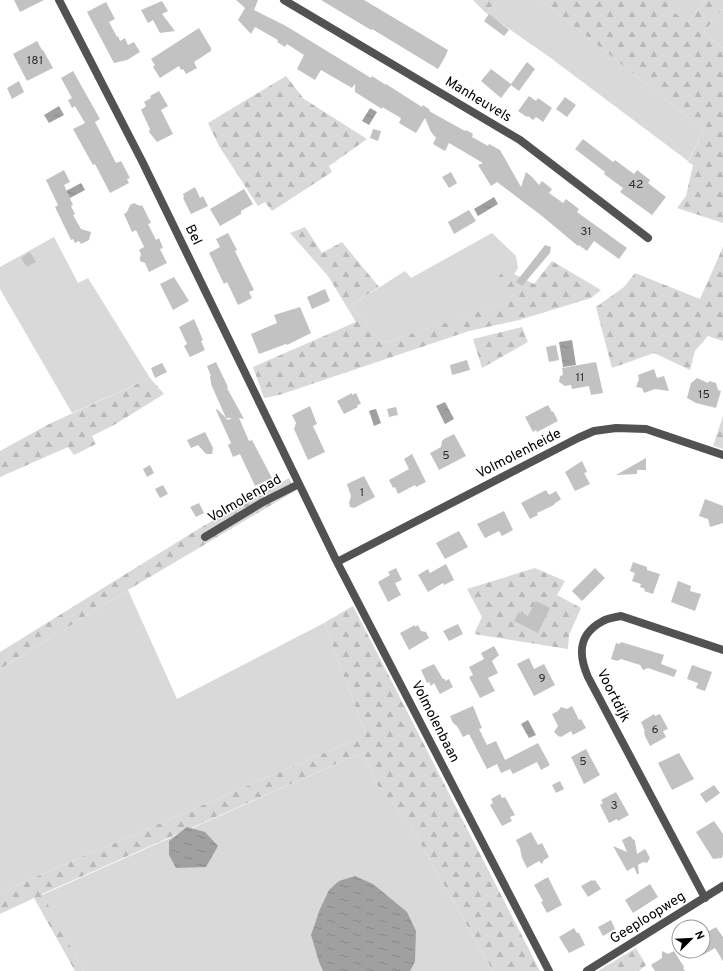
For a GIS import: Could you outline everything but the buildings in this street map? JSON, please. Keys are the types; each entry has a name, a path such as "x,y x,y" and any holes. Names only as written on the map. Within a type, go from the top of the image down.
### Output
{"street":[{"name":"Bel","path":"59,0 142,161 299,484"},
{"name":"Manheuvels","path":"284,0 520,140 648,238"},
{"name":"Volmolenheide","path":"337,562 594,431 616,428 646,429 723,455"},
{"name":"Volmolenpad","path":"205,537 263,502 299,484"},
{"name":"Volmolenbaan","path":"299,484 337,562 549,971"},
{"name":"Voortdijk","path":"705,898 588,677 580,654 584,639 590,630 604,620 621,616 723,650"},
{"name":"Geeploopweg","path":"587,971 723,886"}],"green space":[{"path":"473,0 498,0 486,13"},
{"path":"498,0 541,0 704,130 688,161 548,56 486,13"},
{"path":"541,0 673,0 668,8 688,22 706,0 723,0 723,9 703,33 723,48 723,223 677,208 686,196 693,165 688,162 704,130"},
{"path":"673,0 706,0 688,22 668,8"},
{"path":"723,9 723,48 703,33"},
{"path":"286,76 304,99 367,139 329,166 332,172 272,211 265,202 258,206 219,146 208,123"},
{"path":"305,227 322,253 342,242 379,287 350,306 383,343 509,302 494,283 506,267 514,274 534,284 552,261 601,290 591,298 519,320 469,331 279,395 264,398 253,367 356,322 328,276 290,233"},
{"path":"492,233 516,256 518,268 514,274 510,302 383,343 350,306 405,271 411,278"},
{"path":"54,237 78,283 88,278 150,378 72,413 0,289 0,267"},
{"path":"723,247 723,341 708,336 695,351 690,370 654,353 612,368 596,307 624,287 635,273 700,299"},
{"path":"522,327 528,342 482,368 473,339"},
{"path":"150,378 164,394 114,425 92,436 96,444 74,455 68,447 0,477 0,451 49,424"},
{"path":"723,416 723,449 713,446"},
{"path":"289,478 295,491 128,590 0,669 0,652 200,528"},
{"path":"535,568 565,581 557,595 581,608 569,635 568,649 474,634 482,617 467,589"},
{"path":"128,590 177,699 324,623 366,735 26,881 0,895 0,669"},
{"path":"353,606 540,971 493,971 409,823 377,785 363,752 42,894 84,971 75,971 34,898 0,914 0,895 26,881 366,735 324,623"},
{"path":"363,752 377,785 409,823 493,971 84,971 42,895"},
{"path":"636,948 646,965 639,971 598,971"}],"water":[{"path":"59,106 64,115 49,123 44,115"},
{"path":"370,108 377,112 369,125 362,121"},
{"path":"81,183 85,190 70,198 66,191"},
{"path":"494,197 498,204 478,216 474,209"},
{"path":"572,340 576,365 563,367 559,342"},
{"path":"445,402 454,419 445,424 436,406"},
{"path":"376,409 381,423 374,426 369,411"},
{"path":"528,720 536,735 529,738 521,724"},
{"path":"187,827 205,832 218,846 206,867 176,868 169,855 169,841"},
{"path":"355,876 373,884 407,912 416,931 415,962 410,971 323,971 311,935 320,909 329,890 339,881"}]}
